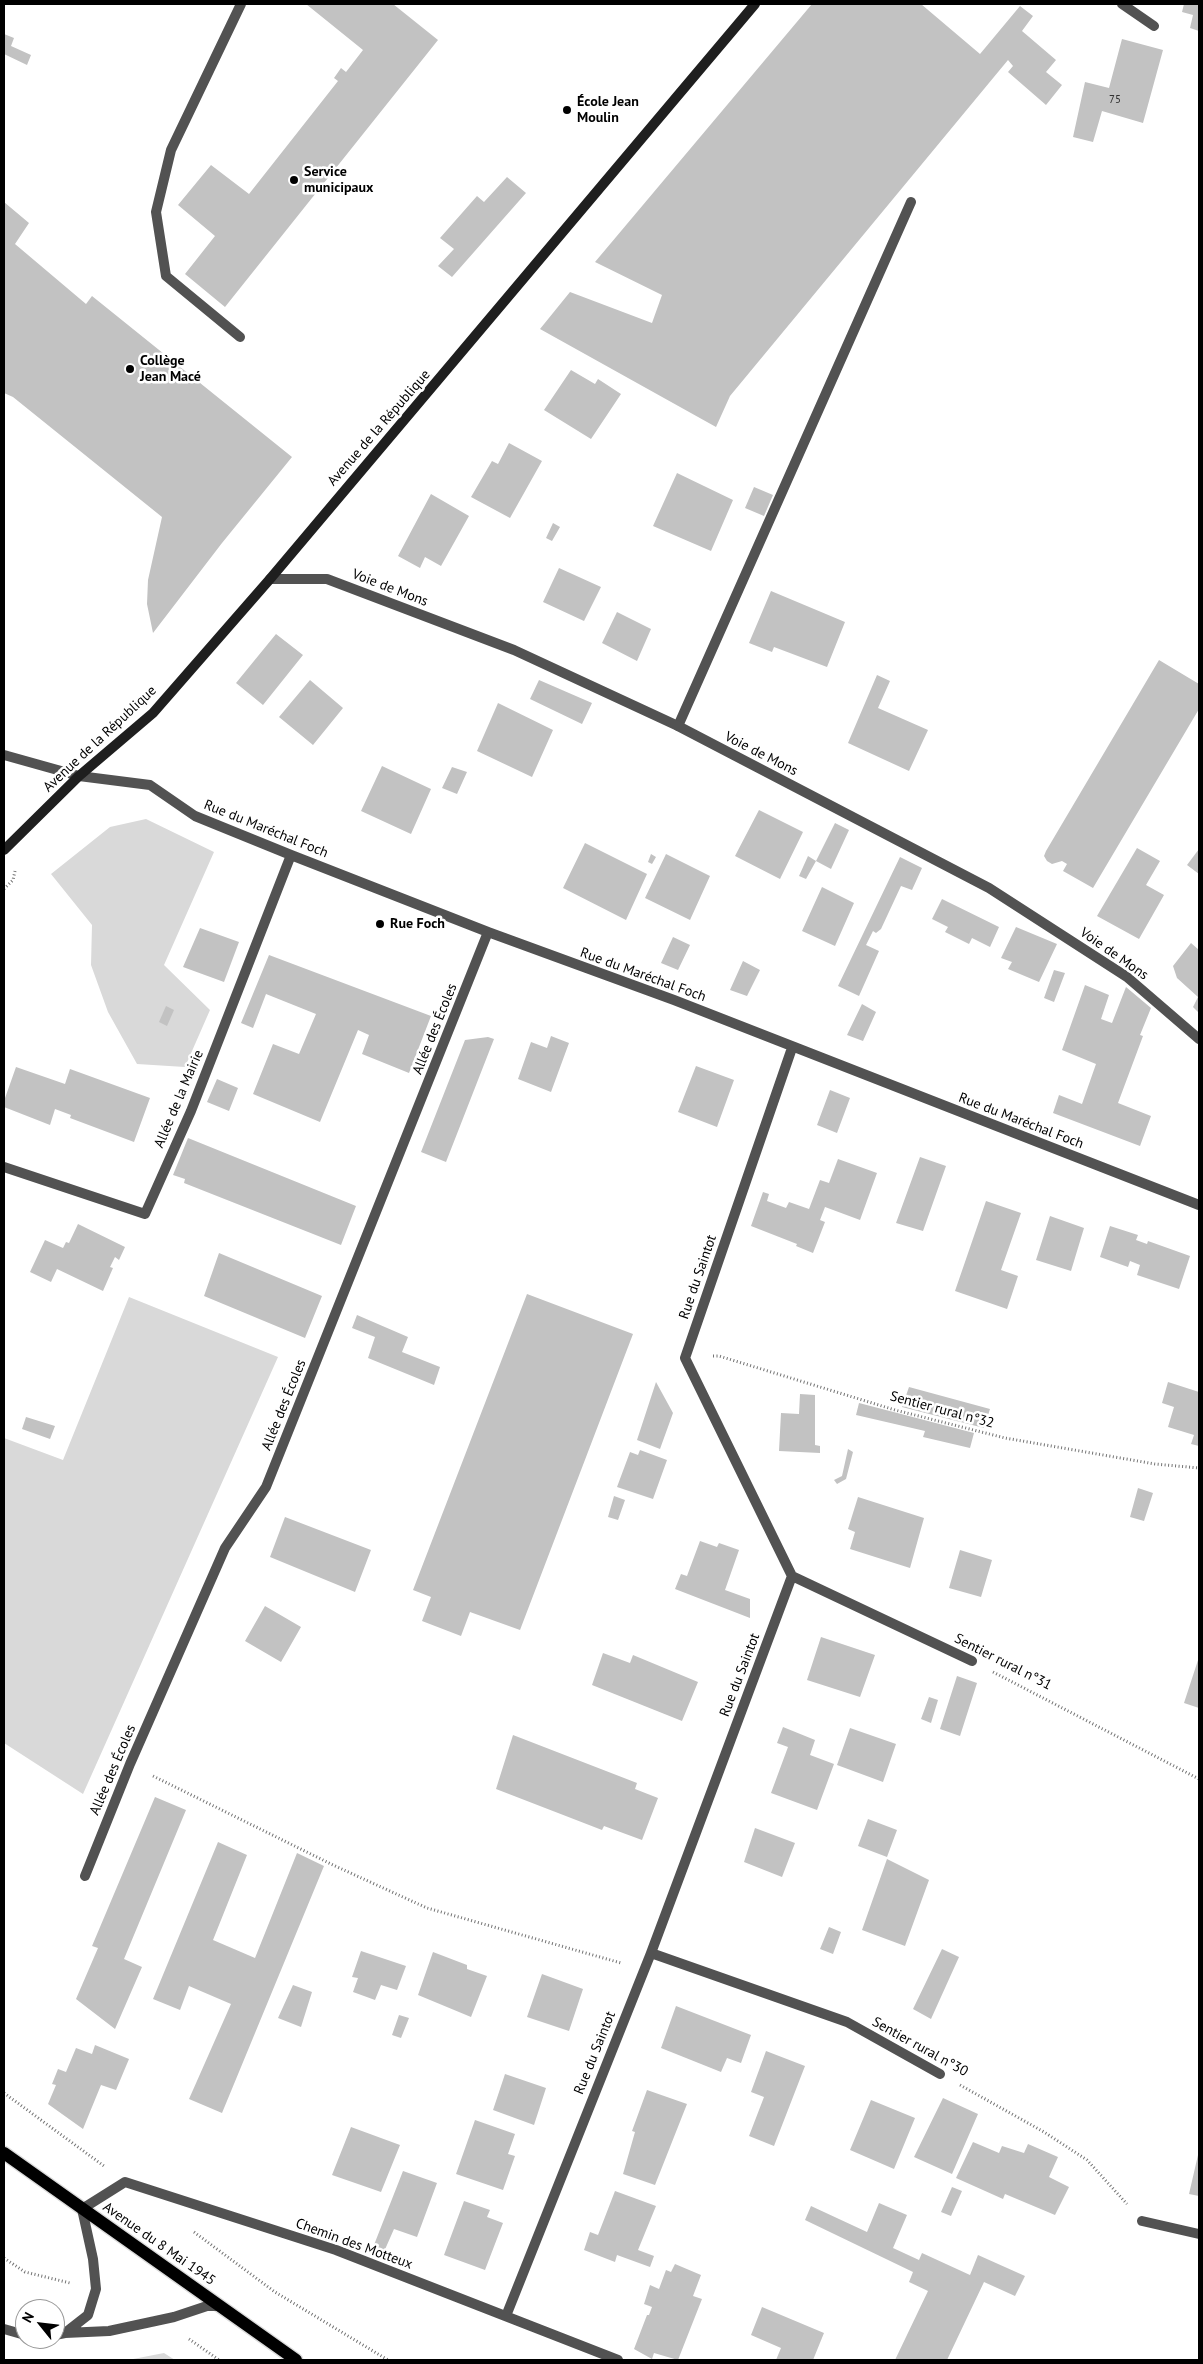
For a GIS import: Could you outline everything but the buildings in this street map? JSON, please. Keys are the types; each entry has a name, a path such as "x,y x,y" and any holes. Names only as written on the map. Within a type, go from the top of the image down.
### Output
{"main road":[{"name":"Avenue de la République","path":"4,850 79,776 152,713 270,579 332,503 380,449 754,4"},
{"name":"Avenue du 8 Mai 1945","path":"4,2152 296,2360"}],"street":[{"path":"240,337 166,276 156,212 171,150 241,4"},
{"path":"1122,4 1154,26"},
{"path":"678,726 911,202"},
{"name":"Voie de Mons","path":"270,579 327,579 514,650 678,726 989,888 1127,977 1199,1039"},
{"name":"Rue du Maréchal Foch","path":"4,755 79,776 150,785 195,816 291,856 488,932 674,1000 792,1048 1199,1205"},
{"name":"Allée de la Mairie","path":"4,1167 145,1214 192,1111 291,856"},
{"name":"Allée des Écoles","path":"85,1876 130,1764 224,1548 266,1487 488,932"},
{"name":"Rue du Saintot","path":"685,1358 792,1048"},
{"path":"685,1358 792,1576"},
{"name":"Rue du Saintot","path":"506,2316 651,1952 792,1576"},
{"name":"Sentier rural n°31","path":"792,1576 972,1661"},
{"name":"Sentier rural n°30","path":"651,1952 847,2022 940,2074"},
{"name":"Chemin des Motteux","path":"82,2209 125,2182 336,2250 618,2360"},
{"path":"65,2331 88,2315 96,2289 93,2259 82,2209"},
{"path":"1142,2221 1199,2234"},
{"path":"65,2334 109,2331 174,2317 207,2306 220,2306"}],"path":[{"name":"Sentier rural n°32","path":"685,1358 719,1356 895,1410 1005,1438 1155,1464 1199,1468"},
{"name":"Sentier rural n°31","path":"972,1661 1199,1779"},
{"path":"130,1764 333,1865 427,1908 644,1969"},
{"name":"Sentier rural n°30","path":"940,2074 1044,2132 1087,2160 1142,2221"}],"shaded area":[{"path":"146,819 214,852 164,965 210,1010 185,1067 137,1064 108,1012 91,965 92,925 51,874 110,827"},
{"path":"129,1297 278,1357 83,1794 4,1743 4,1438 63,1460"},
{"path":"164,2353 175,2360 128,2360"}],"place":[{"name":"École Jean Moulin","path":"567,110"},
{"name":"Service municipaux","path":"294,180"},
{"name":"Collège Jean Macé","path":"130,369"},
{"name":"Rue Foch","path":"380,924"}]}
